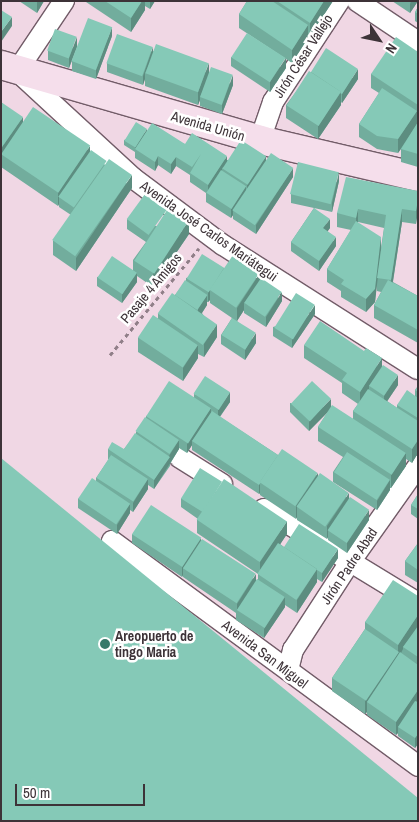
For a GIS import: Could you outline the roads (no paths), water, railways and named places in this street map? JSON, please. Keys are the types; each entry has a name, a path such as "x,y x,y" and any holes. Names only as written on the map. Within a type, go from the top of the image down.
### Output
{"main road":[{"name":"Avenida Unión","path":"6,68 260,140 418,177"}],"street":[{"path":"6,68 64,1"},
{"name":"Jirón César Vallejo","path":"260,140 273,102 339,1"},
{"path":"357,1 418,42"},
{"name":"Avenida José Carlos Mariátegui","path":"6,68 133,178 210,234 418,369"},
{"path":"179,457 418,604"},
{"name":"Jirón Padre Abad","path":"288,670 294,650 350,562 418,466"},
{"name":"Avenida San Miguel","path":"112,541 418,766"}],"place":[{"name":"Areopuerto de tingo Maria","path":"105,644"}]}
